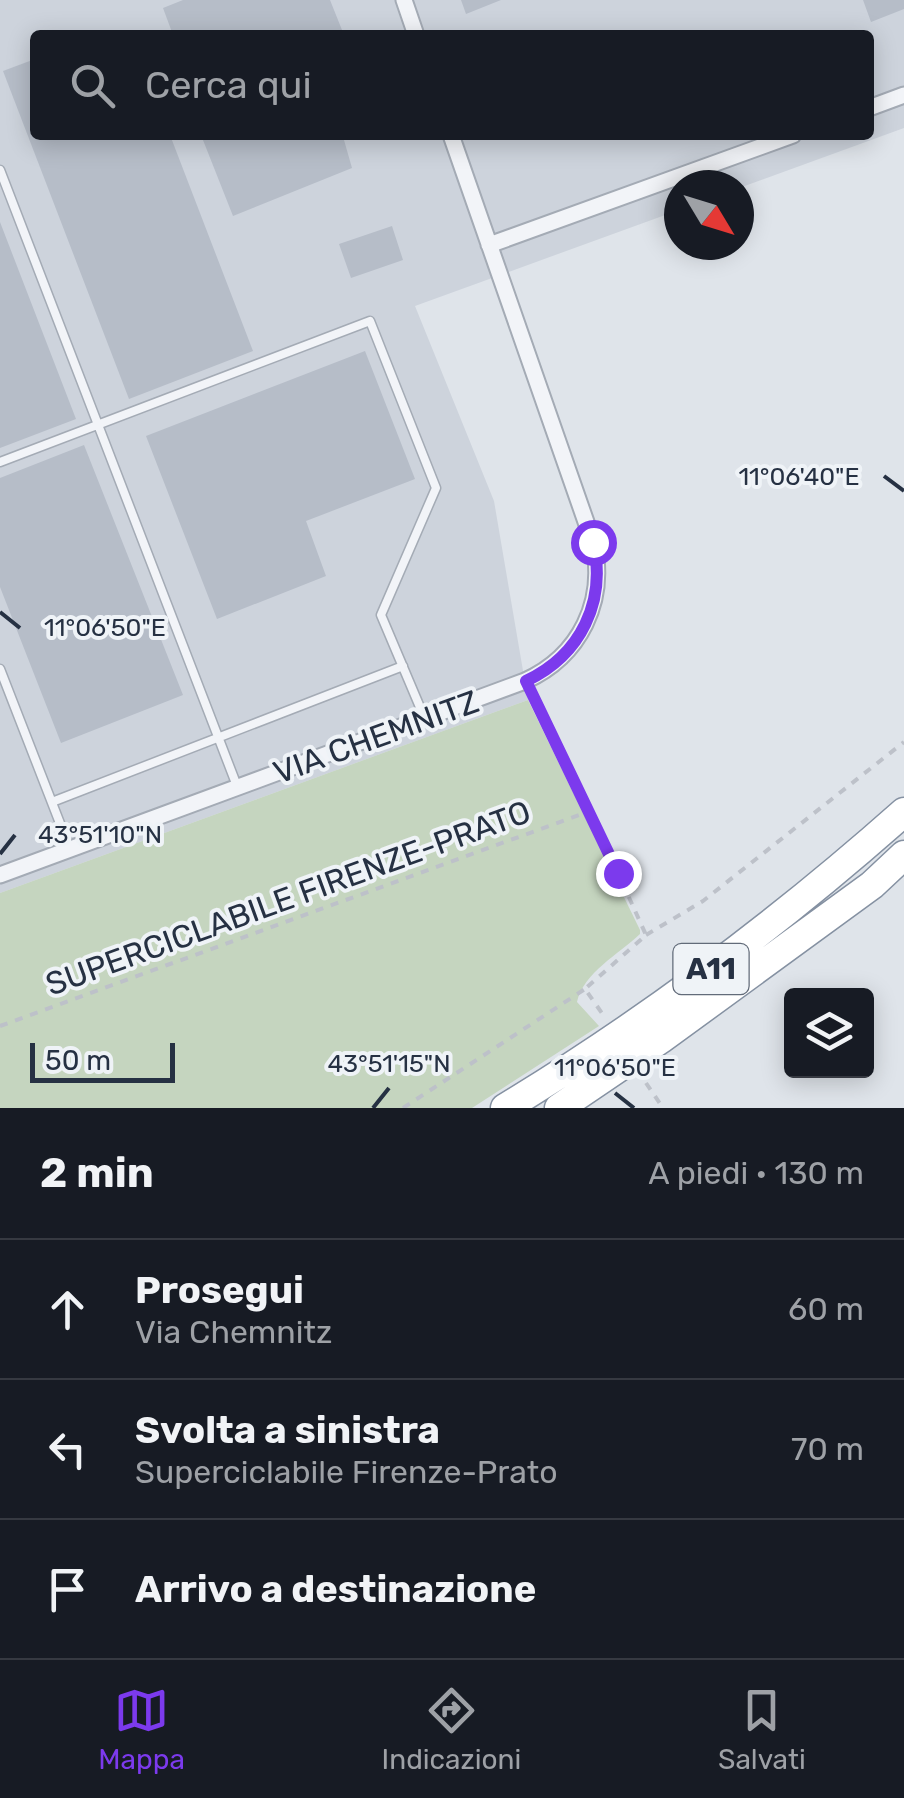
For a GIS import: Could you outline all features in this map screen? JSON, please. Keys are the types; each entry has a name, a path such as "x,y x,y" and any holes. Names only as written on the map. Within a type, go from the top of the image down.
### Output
{"highway":[{"name":"A11","path":"505,1108 691,984 904,812"},
{"name":"A11","path":"559,1108 872,885 904,855"}],"street":[{"path":"404,0 414,30"},
{"path":"874,106 904,95"},
{"name":"VIA CHEMNITZ","path":"0,875 526,681 553,666 580,636 596,598 597,558 453,140"},
{"path":"489,245 780,140"}],"lane":[{"path":"0,170 238,788"},
{"path":"0,462 370,321 436,488 381,615 425,719"},
{"path":"52,802 403,666"},
{"path":"0,669 70,849"}],"path":[{"path":"526,681 646,935"},
{"path":"403,1108 585,990 646,935 703,900 904,742"},
{"name":"SUPERCICLABILE FIRENZE-PRATO","path":"0,1026 590,811"},
{"path":"585,990 604,1016"},
{"path":"646,1083 663,1108"}],"shaded area":[{"path":"0,0 904,0 904,128 874,139 874,30 30,30 30,140 871,140 754,183 754,170 664,170 664,215 415,306 494,501 528,700 0,893"}],"green space":[{"path":"528,700 640,930 594,973 581,992 577,1002 599,1026 472,1108 0,1108 0,893"}],"building":[{"path":"183,0 330,0 342,30 171,30 163,8"},
{"path":"461,0 501,0 466,14"},
{"path":"863,0 904,0 904,9 871,22"},
{"path":"30,61 30,140 172,140 253,351 129,399 3,71"},
{"path":"203,140 344,140 352,168 233,216"},
{"path":"0,222 76,419 0,448"},
{"path":"392,226 403,260 351,278 339,244"},
{"path":"365,351 415,479 306,521 326,576 217,619 146,436"},
{"path":"84,445 183,695 61,743 0,587 0,478"}],"route":[{"path":"593,542 597,558 596,598 580,636 553,666 526,681 618,873"}]}
